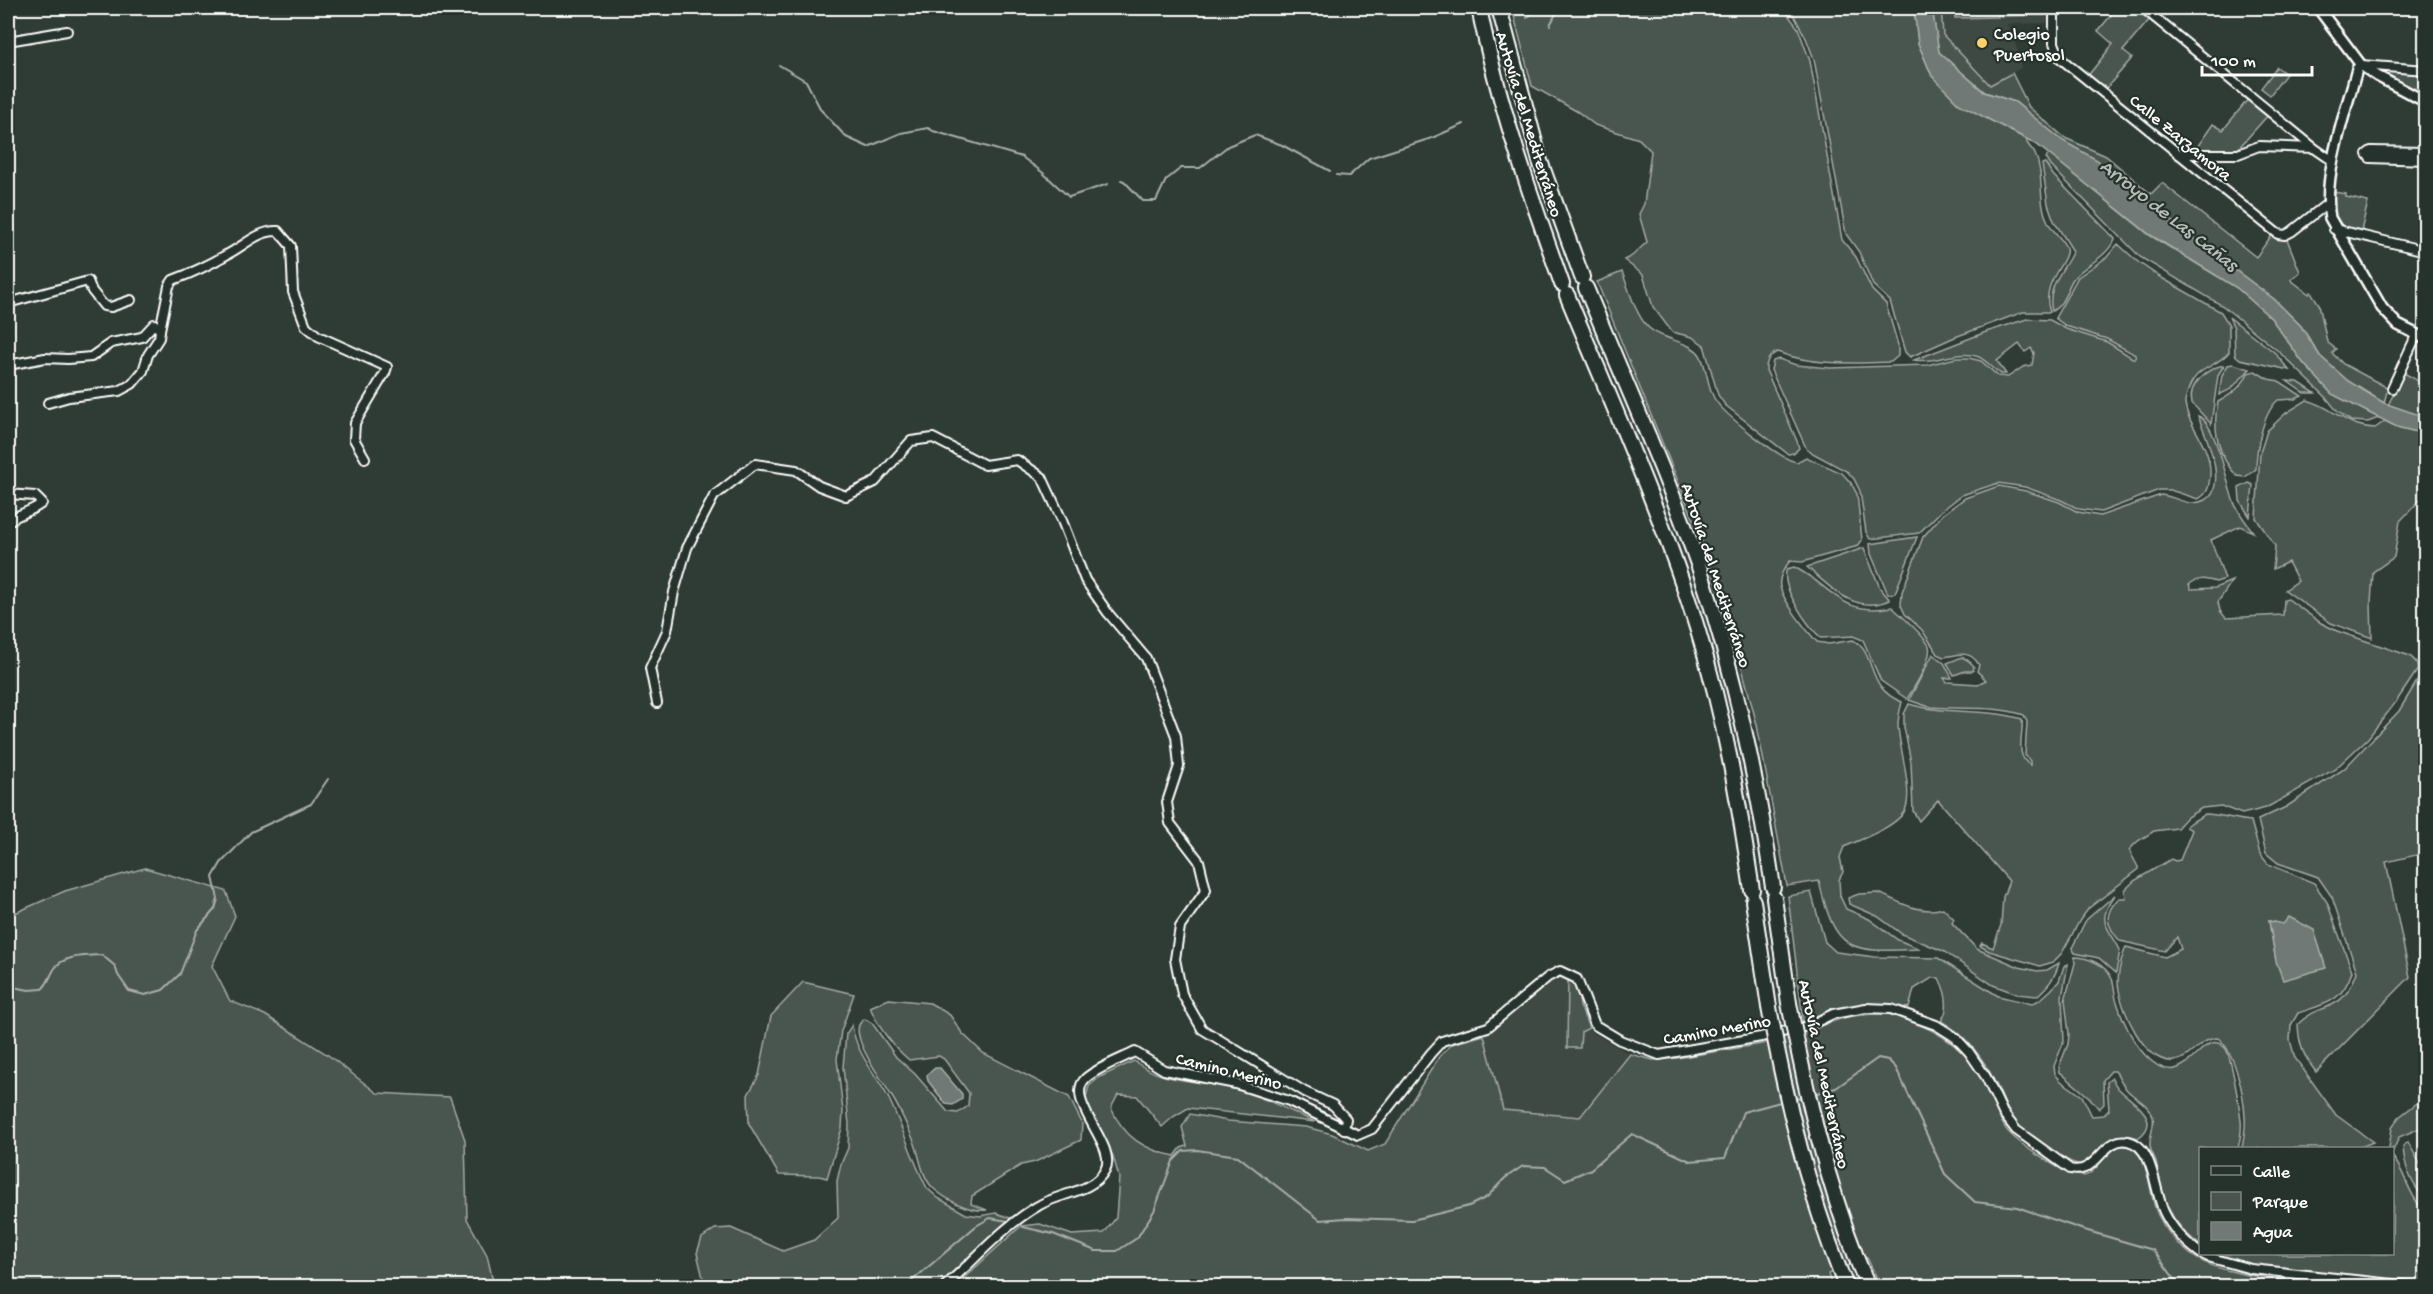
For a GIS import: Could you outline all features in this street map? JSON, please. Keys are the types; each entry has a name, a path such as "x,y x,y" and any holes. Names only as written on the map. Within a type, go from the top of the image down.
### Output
{"highway":[{"name":"Autovía del Mediterráneo","path":"1479,8 1501,100 1518,157 1564,290 1649,494 1698,632 1729,752 1769,1007 1797,1145 1846,1287"},
{"name":"Autovía del Mediterráneo","path":"1499,8 1540,161 1584,282 1670,490 1712,608 1746,735 1789,1003 1817,1140 1841,1217 1868,1287"}],"street":[{"name":"Calle Zarzamora","path":"2054,8 2054,44 2060,58 2281,236 2291,232 2327,204"},
{"path":"2143,8 2333,161"},
{"path":"2318,8 2361,65 2426,102"},
{"path":"8,41 67,32"},
{"path":"2361,65 2426,70"},
{"path":"2361,65 2357,69 2333,161 2327,204 2334,229 2382,308 2398,325 2421,337 2392,388"},
{"path":"2178,154 2238,154 2259,146 2314,148"},
{"path":"2426,152 2371,151 2367,154 2370,158 2426,160"},
{"path":"2334,229 2426,252"},
{"path":"48,404 69,397 119,391 132,384 143,371 148,355 159,338 169,286 173,280 229,254 260,235 278,231 291,246 293,292 306,326 318,336 387,367 355,423 354,439 365,458"},
{"path":"8,303 88,281 92,291 104,306 111,307 131,300"},
{"path":"8,365 45,358 91,357 111,343 142,337 154,324 160,330"},
{"path":"657,703 650,668 667,631 674,592 687,548 714,496 755,464 796,470 819,486 846,496 874,482 911,441 933,438 985,465 1017,460 1042,477 1085,580 1108,614 1146,658 1176,736 1179,766 1167,802 1170,823 1199,861 1206,890 1180,927 1175,958 1182,994 1202,1029 1305,1092 1333,1104 1346,1119 1344,1129"},
{"path":"8,494 35,496 42,503 14,516 8,522"},
{"name":"Camino Merino","path":"945,1287 1012,1224 1038,1205 1097,1181 1107,1169 1107,1156 1081,1101 1080,1088 1085,1078 1135,1052 1164,1070 1236,1084 1289,1101 1358,1135 1372,1129 1442,1041 1488,1027 1548,977 1560,971 1577,979 1595,1025 1620,1040 1659,1055 1761,1037 1808,1026 1833,1014 1866,1008 1891,1010 1936,1025 1955,1037 1986,1077 2003,1113 2016,1130 2070,1169 2079,1172 2089,1168 2103,1152 2120,1141 2129,1141 2142,1148 2148,1156 2157,1196 2164,1212 2188,1244 2199,1252"},
{"name":"Camino Merino","path":"2204,1255 2251,1269 2412,1287"}],"shaded area":[{"name":"Colegio Puertosol","path":"1941,8 2047,8 2048,23 2007,24 2018,51 2021,68 1990,86 1943,34"},
{"path":"1558,978 1568,980 1567,1048 1581,1031 1589,1028 1593,1033 1630,1054 1580,1117 1503,1110 1484,1035 1548,983"}],"green space":[{"path":"1512,8 1528,8 1527,18 1539,8 1783,8 1798,28 1810,61 1842,240 1856,257 1872,290 1886,304 1898,345 1898,356 1891,362 1847,363 1805,360 1777,352 1772,355 1767,361 1766,370 1797,441 1799,448 1794,453 1788,454 1725,405 1718,395 1704,345 1692,337 1672,332 1653,307 1643,275 1624,260 1647,242 1639,214 1644,204 1651,151 1639,139 1595,125 1578,112 1532,86"},
{"path":"1790,8 1914,8 1918,43 1932,76 1959,104 2026,139 2035,154 2040,171 2045,214 2066,248 2064,260 2048,291 2050,312 2023,312 1955,337 1910,357 1905,352 1890,301 1873,285 1859,252 1846,234 1814,59"},
{"path":"1932,8 1941,8 1943,35 1990,85 2012,73 2029,107 2065,138 2106,156 2151,194 2162,183 2256,257 2272,235 2287,239 2300,272 2291,280 2309,294 2311,292 2319,304 2327,342 2336,349 2332,353 2343,364 2388,388 2384,403 2348,381 2320,356 2301,326 2274,299 2199,243 2097,160 2063,141 2015,102 1985,92 1954,66 1939,52"},
{"path":"1955,8 1998,8 1998,17 1955,18"},
{"path":"2001,8 2045,8 2045,15 2001,16"},
{"path":"2117,8 2136,8 2150,19 2123,51 2132,58 2104,91 2087,77 2113,44 2098,31"},
{"path":"2277,67 2286,74 2270,95 2261,88"},
{"path":"2384,70 2425,74 2425,97 2383,73"},
{"path":"2249,98 2269,114 2236,151 2195,150 2213,124 2223,130"},
{"path":"2049,154 2149,235 2237,288 2271,318 2304,364 2332,394 2379,418 2368,422 2351,421 2337,411 2325,396 2278,351 2223,306 2140,257 2051,166 2046,158"},
{"path":"2045,163 2053,175 2115,239 2106,252 2077,274 2062,301 2052,311 2053,287 2073,251 2054,221 2048,204 2042,164"},
{"path":"2333,192 2368,202 2361,231 2345,226 2336,219 2333,209"},
{"path":"2118,244 2160,277 2221,312 2229,325 2229,352 2197,375 2192,381 2185,400 2186,410 2210,465 2209,484 2204,495 2198,499 2170,490 2159,490 2101,512 2079,509 2025,487 1998,483 1962,495 1941,511 1919,533 1870,539 1866,532 1860,491 1854,479 1848,472 1807,450 1771,370 1773,361 1779,359 1796,365 1830,368 1927,365 1956,358 1969,358 1981,361 1998,376 2008,377 2023,367 2032,365 2034,353 2031,348 2025,352 2019,344 1997,361 2006,374 2001,374 1979,357 1971,355 1914,360 2027,319 2050,320 2066,329 2107,342 2134,359 2136,356 2134,354 2107,339 2066,326 2055,318 2078,277 2107,257"},
{"path":"1622,272 1636,308 1647,326 1653,331 1696,350 1700,355 1714,398 1728,414 1766,445 1789,459 1797,462 1806,457 1842,473 1857,494 1862,540 1858,546 1802,562 1790,561 1781,576 1780,587 1791,608 1817,642 1829,644 1853,640 1866,653 1882,688 1890,696 1902,702 1898,725 1907,782 1907,804 1904,812 1893,823 1844,847 1840,857 1843,872 1839,880 1840,896 1846,909 1869,919 1898,940 1920,949 1877,950 1849,943 1832,923 1819,881 1787,886 1757,725 1730,622 1697,528 1597,282"},
{"path":"2229,317 2274,352 2289,370 2240,359 2235,355 2234,328"},
{"path":"2233,364 2250,369 2231,389 2219,395 2222,375 2228,365"},
{"path":"2224,365 2218,375 2211,424 2192,403 2191,396 2200,378"},
{"path":"2255,371 2268,379 2279,381 2302,396 2295,399 2278,400 2273,406 2261,432 2256,469 2245,477 2237,476 2230,469 2221,451 2216,431 2216,411 2218,402 2231,394 2248,373"},
{"path":"2404,373 2425,385 2425,417 2388,405"},
{"path":"2287,381 2298,382 2315,393 2304,393"},
{"path":"2307,400 2364,427 2375,428 2385,421 2397,427 2425,434 2425,495 2400,521 2394,557 2373,572 2372,638 2331,623 2285,590 2298,581 2288,562 2273,569 2275,546 2256,518 2260,453 2267,431 2286,413"},
{"path":"2198,416 2210,429 2220,453 2233,500 2253,532 2240,526 2211,540 2225,579 2216,582 2198,580 2189,585 2191,589 2215,588 2232,581 2218,602 2220,611 2226,618 2283,615 2284,600 2288,599 2321,623 2337,631 2410,656 2416,662 2418,669 2368,738 2335,769 2266,808 2242,814 2221,806 2202,808 2187,817 2177,828 2154,831 2138,841 2129,850 2139,869 2089,908 2062,953 2053,962 2040,966 1989,951 1980,946 1982,943 1993,948 2001,925 2003,897 2009,881 1938,800 1919,821 1913,811 1911,762 1904,727 1904,714 1909,704 2022,719 2022,756 2030,765 2025,755 2027,722 2024,715 2013,712 1932,707 1909,700 1933,654 1944,663 1952,678 1944,678 1947,682 1978,684 1986,680 1977,671 1979,665 1972,657 1964,654 1943,657 1938,654 1922,630 1905,614 1901,605 1902,592 1923,537 1943,514 1965,498 1999,486 2026,491 2059,502 2078,512 2100,516 2161,495 2189,503 2206,500 2213,491 2216,480 2215,466"},
{"path":"2249,483 2253,485 2250,517 2240,501 2239,488"},
{"path":"1917,537 1895,593 1888,594 1871,554 1870,544"},
{"path":"1864,548 1880,588 1890,600 1877,604 1855,602 1835,591 1807,567"},
{"path":"1794,567 1849,604 1874,609 1892,607 1923,637 1929,646 1928,658 1907,699 1881,681 1863,640 1853,636 1821,638 1815,632 1796,605 1787,585 1787,569"},
{"path":"1962,657 1974,666 1973,671 1954,675 1947,663"},
{"path":"2425,668 2425,853 2386,862 2410,977 2316,1072 2302,1050 2298,1024 2307,1016 2338,1002 2345,996 2357,972 2332,897 2318,877 2278,863 2266,853 2258,820 2286,807 2344,769 2399,711"},
{"path":"2205,814 2251,821 2260,854 2268,864 2314,883 2327,902 2352,971 2344,989 2338,996 2325,1004 2298,1013 2291,1025 2290,1040 2295,1058 2336,1115 2373,1142 2360,1147 2242,1147 2245,1124 2243,1097 2238,1074 2224,1044 2218,1038 2211,1039 2186,1057 2174,1061 2163,1060 2153,1054 2136,1032 2123,1006 2118,983 2120,964 2126,947 2165,957 2181,949 2177,937 2165,951 2120,941 2109,925 2110,909 2119,898 2126,898 2125,890 2134,881 2171,859 2180,860 2192,830 2186,827","holes":["2269,921 2283,924 2276,961"]},
{"path":"145,868 226,891 235,916 212,966 230,1001 265,1015 328,1055 377,1093 450,1097 465,1140 467,1219 487,1255 494,1286 8,1286 8,916 65,891"},
{"path":"1811,892 1825,942 1836,952 1875,957 1938,958 1998,996 2032,1004 2051,990 2059,981 2064,966 2068,964 2062,997 2064,1041 2054,1066 2055,1074 2082,1096 2092,1116 2104,1115 2109,1110 2107,1082 2112,1078 2119,1089 2144,1112 2148,1124 2145,1131 2138,1138 2115,1137 2084,1164 2069,1161 2027,1133 2013,1118 1979,1056 1958,1033 1941,1021 1947,1005 1939,978 1932,978 1914,989 1909,1008 1855,1006 1803,1022 1788,896"},
{"path":"1879,893 1918,909 1943,908 1954,919 1952,923 1977,949 2019,967 2037,971 2047,970 2059,963 2055,973 2048,985 2037,996 2017,994 1993,985 1943,951 1902,934 1877,916 1849,904 1848,898 1859,894"},
{"path":"2115,895 2109,904 2105,918 2108,929 2120,950 2116,973 2099,958 2075,953 2072,948 2086,920"},
{"path":"2074,957 2085,958 2106,970 2113,982 2119,1009 2132,1037 2145,1055 2160,1067 2172,1069 2183,1066 2209,1044 2217,1043 2226,1049 2239,1106 2241,1135 2238,1147 2199,1147 2199,1244 2174,1218 2165,1199 2150,1147 2153,1117 2149,1109 2128,1091 2115,1071 2111,1071 2103,1080 2104,1104 2099,1109 2089,1097 2060,1072 2059,1067 2068,1044 2069,1034 2065,1000 2075,963"},
{"path":"1568,980 1572,980 1577,987 1580,1006 1589,1028 1581,1032 1580,1048 1567,1048"},
{"path":"803,982 854,994 841,1031 837,1059 843,1111 842,1128 827,1178 779,1175 749,1124 748,1095 759,1075 771,1016"},
{"path":"889,999 930,1003 950,1015 962,1033 983,1053 1069,1097 1082,1123 1081,1140 1035,1162 1021,1165 972,1196 971,1204 987,1210 966,1207 938,1192 926,1178 914,1141 903,1118 864,1050 858,1033 860,1024 865,1019 872,1023 896,1057 915,1074 948,1112 958,1113 968,1106 969,1093 944,1059 939,1056 909,1060 892,1042 877,1022 870,1007"},
{"path":"1885,1013 1932,1030 1961,1051 1984,1079 1996,1111 2006,1129 2031,1151 2057,1167 2079,1175 2087,1175 2093,1172 2116,1147 2130,1147 2137,1151 2142,1158 2155,1207 2164,1226 2185,1250 2207,1264 2254,1276 2381,1286 1881,1286 1867,1258 1828,1274 1832,1286 955,1286 1021,1226 1040,1224 1072,1235 1104,1233 1116,1218 1119,1177 1113,1156 1085,1101 1089,1086 1100,1077 1134,1061 1157,1074 1217,1085 1252,1095 1315,1122 1188,1108 1162,1127 1137,1096 1118,1095 1111,1108 1116,1118 1136,1141 1154,1150 1175,1156 1181,1148 1187,1146 1182,1127 1190,1114 1228,1121 1306,1127 1332,1134 1368,1151 1385,1144 1439,1057 1452,1044 1484,1035 1503,1110 1580,1117 1630,1054 1653,1060 1677,1058 1762,1044 1850,1016"},
{"path":"852,1025 858,1045 889,1099 927,1188 938,1198 966,1214 980,1216 996,1213 1013,1219 937,1286 705,1286 697,1253 702,1238 715,1229 731,1228 783,1251 814,1240 838,1218 837,1181 848,1148 849,1124 843,1067 846,1034"},
{"path":"2425,1097 2425,1126 2399,1137 2394,1149 2389,1147 2392,1128 2399,1117"},
{"path":"2426,1132 2425,1163 2419,1144 2422,1133"},
{"path":"2408,1142 2425,1173 2425,1199 2416,1188 2407,1168 2403,1146"},
{"path":"2394,1159 2415,1199 2425,1211 2425,1285 2262,1268 2215,1255 2394,1255"}],"water":[{"path":"1914,8 1932,8 1939,52 1984,92 2015,102 2063,141 2097,160 2199,243 2274,299 2301,326 2320,356 2348,381 2384,403 2425,417 2425,434 2397,427 2332,394 2304,364 2271,318 2237,288 2149,234 2036,144 1959,104 1932,76 1918,43"},
{"path":"2289,917 2314,930 2326,968 2283,980 2276,961 2269,921 2283,924"},
{"path":"935,1068 940,1068 962,1094 962,1099 953,1105 946,1104 928,1081 927,1075"}],"waterway":[{"path":"1550,25 1559,8"},
{"path":"779,65 806,81 821,110 846,137 868,147 901,133 928,128 1022,157 1069,197 1108,184"},
{"path":"1336,175 1349,176 1369,158 1432,138 1464,124"},
{"path":"1121,180 1143,201 1156,201 1166,180 1181,168 1200,168 1228,146 1255,135 1282,145 1330,171"},
{"path":"8,986 29,990 42,989 55,968 64,961 76,957 102,955 115,966 129,991 145,995 163,990 180,974 197,930 215,909 218,899 213,877 221,863 251,832 311,804 328,779"},
{"path":"1813,1094 1836,1088 1878,1058 1888,1060 1896,1068 1945,1174 1975,1202 2017,1207 2153,1250 2180,1286"},
{"path":"1793,1099 1805,1096"},
{"path":"1023,1227 1053,1234 1096,1251 1117,1251 1137,1238 1154,1211 1173,1161 1183,1151 1197,1150 1238,1156 1320,1220 1346,1218 1412,1220 1469,1206 1487,1197 1505,1178 1523,1166 1545,1167 1565,1180 1591,1169 1632,1134 1690,1161 1725,1158 1743,1112 1784,1101"},
{"path":"906,1286 976,1226 990,1218 1008,1221"}],"place":[{"name":"Colegio Puertosol","path":"1982,43"}],"water label":[{"name":"Arroyo de Las Cañas","path":"2170,214"}]}
